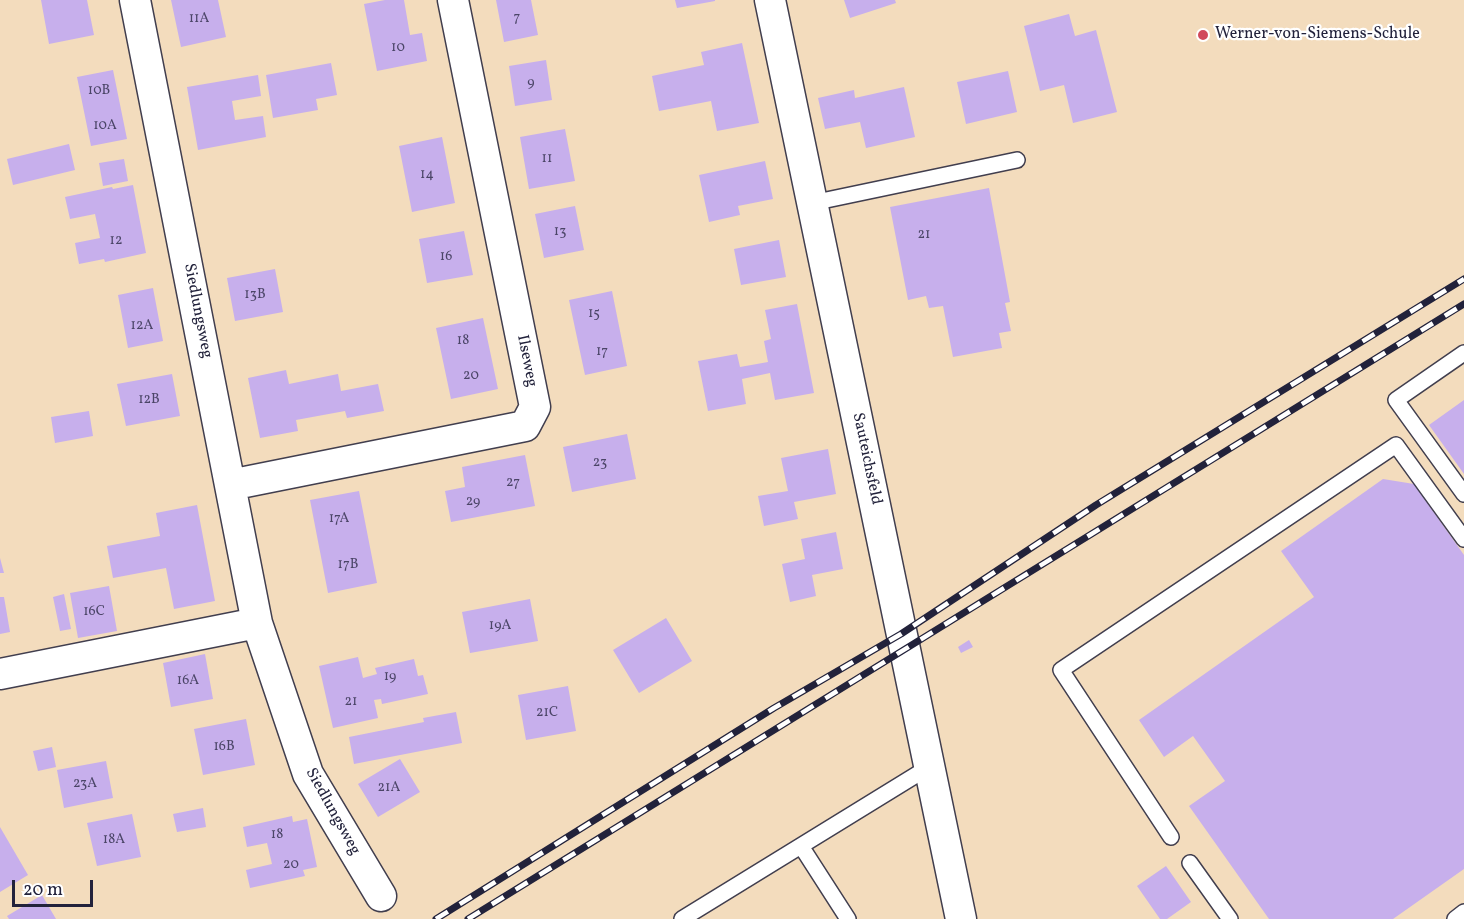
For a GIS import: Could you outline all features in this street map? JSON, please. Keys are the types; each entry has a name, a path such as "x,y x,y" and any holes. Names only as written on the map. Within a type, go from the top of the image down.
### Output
{"street":[{"name":"Siedlungsweg","path":"135,0 257,623 309,774 381,896"},
{"name":"Ilseweg","path":"230,485 525,426 535,407 453,0"},
{"name":"Sauteichsfeld","path":"770,0 961,919"},
{"path":"0,674 257,623"}],"lane":[{"path":"812,203 1017,160"},
{"path":"1464,354 1396,400 1464,494"},
{"path":"1171,837 1061,670 1396,445 1464,539"},
{"path":"682,919 930,767"},
{"path":"801,846 848,919"},
{"path":"1190,863 1230,919"},
{"path":"1455,919 1464,912"}],"building":[{"path":"41,0 87,0 94,35 49,44"},
{"path":"171,0 218,0 226,37 181,47"},
{"path":"385,0 404,0 410,35 422,33 427,61 377,71 364,4"},
{"path":"496,0 531,0 538,35 504,42"},
{"path":"675,0 715,0 715,1 677,8"},
{"path":"844,0 895,0 896,3 850,18"},
{"path":"1069,14 1075,36 1096,30 1117,112 1073,123 1064,85 1040,91 1024,26"},
{"path":"742,43 759,123 717,131 711,101 659,111 652,76 704,65 701,52"},
{"path":"546,60 552,100 515,106 509,66"},
{"path":"331,63 337,95 316,99 318,110 273,118 266,75"},
{"path":"113,70 127,139 91,146 77,77"},
{"path":"1008,71 1017,112 966,124 957,82"},
{"path":"258,75 261,96 232,101 235,120 263,116 266,137 198,150 187,87"},
{"path":"904,87 915,137 866,148 860,122 825,129 818,98 854,90 855,98"},
{"path":"565,129 575,181 529,189 520,137"},
{"path":"442,137 455,203 412,212 399,146"},
{"path":"69,144 75,170 13,185 7,159"},
{"path":"124,159 128,181 103,186 99,163"},
{"path":"765,161 773,199 738,206 740,215 709,222 699,175"},
{"path":"133,185 146,253 105,262 104,259 79,264 75,243 100,238 98,228 95,214 70,219 65,197"},
{"path":"989,188 1010,302 1005,303 1011,331 999,333 1002,348 953,357 943,306 929,308 926,296 908,300 890,207"},
{"path":"575,206 584,250 544,258 535,214"},
{"path":"464,231 473,275 427,283 419,239"},
{"path":"779,240 786,277 741,285 734,249"},
{"path":"275,269 283,312 235,321 227,278"},
{"path":"153,288 163,341 128,348 118,295"},
{"path":"612,291 627,366 585,375 569,300"},
{"path":"797,304 814,393 775,400 770,373 742,379 746,404 708,411 698,361 737,354 740,367 768,362 764,341 771,339 765,310"},
{"path":"483,318 498,389 451,399 436,328"},
{"path":"286,370 289,384 338,374 341,391 378,384 384,411 347,418 345,411 296,420 298,431 260,438 248,378"},
{"path":"172,374 180,416 126,426 117,384"},
{"path":"1464,400 1464,474 1429,425"},
{"path":"89,411 93,436 55,443 51,417"},
{"path":"627,434 636,479 572,492 563,447"},
{"path":"828,449 836,494 794,502 798,519 764,526 758,496 788,491 781,458"},
{"path":"525,455 535,506 451,522 445,491 465,487 462,467"},
{"path":"1383,479 1414,484 1464,555 1464,869 1393,919 1269,919 1189,806 1225,781 1193,736 1164,757 1139,720 1314,597 1281,551"},
{"path":"359,491 377,583 328,593 310,500"},
{"path":"197,505 215,601 174,609 166,568 113,578 107,546 160,536 156,513"},
{"path":"836,532 843,569 812,575 816,596 790,602 782,564 805,559 801,539"},
{"path":"0,558 4,573 0,573"},
{"path":"109,586 117,631 78,638 70,593"},
{"path":"64,594 71,629 60,631 53,597"},
{"path":"0,597 4,597 10,632 0,634"},
{"path":"530,599 538,641 470,653 462,612"},
{"path":"666,618 692,661 639,693 613,650"},
{"path":"969,640 973,647 961,653 958,647"},
{"path":"205,654 213,699 171,707 163,663"},
{"path":"358,657 363,678 377,674 375,668 414,659 418,676 423,675 428,694 382,704 381,699 374,700 378,718 333,728 319,666"},
{"path":"568,686 576,731 526,740 518,695"},
{"path":"456,712 462,743 354,764 349,737 424,722 423,718"},
{"path":"246,719 255,765 203,775 194,729"},
{"path":"52,747 56,767 38,771 33,751"},
{"path":"400,759 420,792 378,817 358,784"},
{"path":"106,761 113,798 64,808 57,770"},
{"path":"203,808 206,827 177,832 173,814"},
{"path":"132,814 141,857 97,866 87,823"},
{"path":"292,816 293,822 307,819 317,867 303,870 305,876 250,888 246,870 272,864 267,843 247,847 243,827"},
{"path":"0,827 28,875 0,892"},
{"path":"1166,866 1191,902 1167,919 1160,919 1137,886"},
{"path":"42,895 56,919 9,919 7,916"}],"railway":[{"path":"436,919 774,708 901,634 1096,505 1464,279"},
{"path":"468,919 1464,304"}],"place":[{"name":"Werner-von-Siemens-Schule","path":"1203,35"}]}
